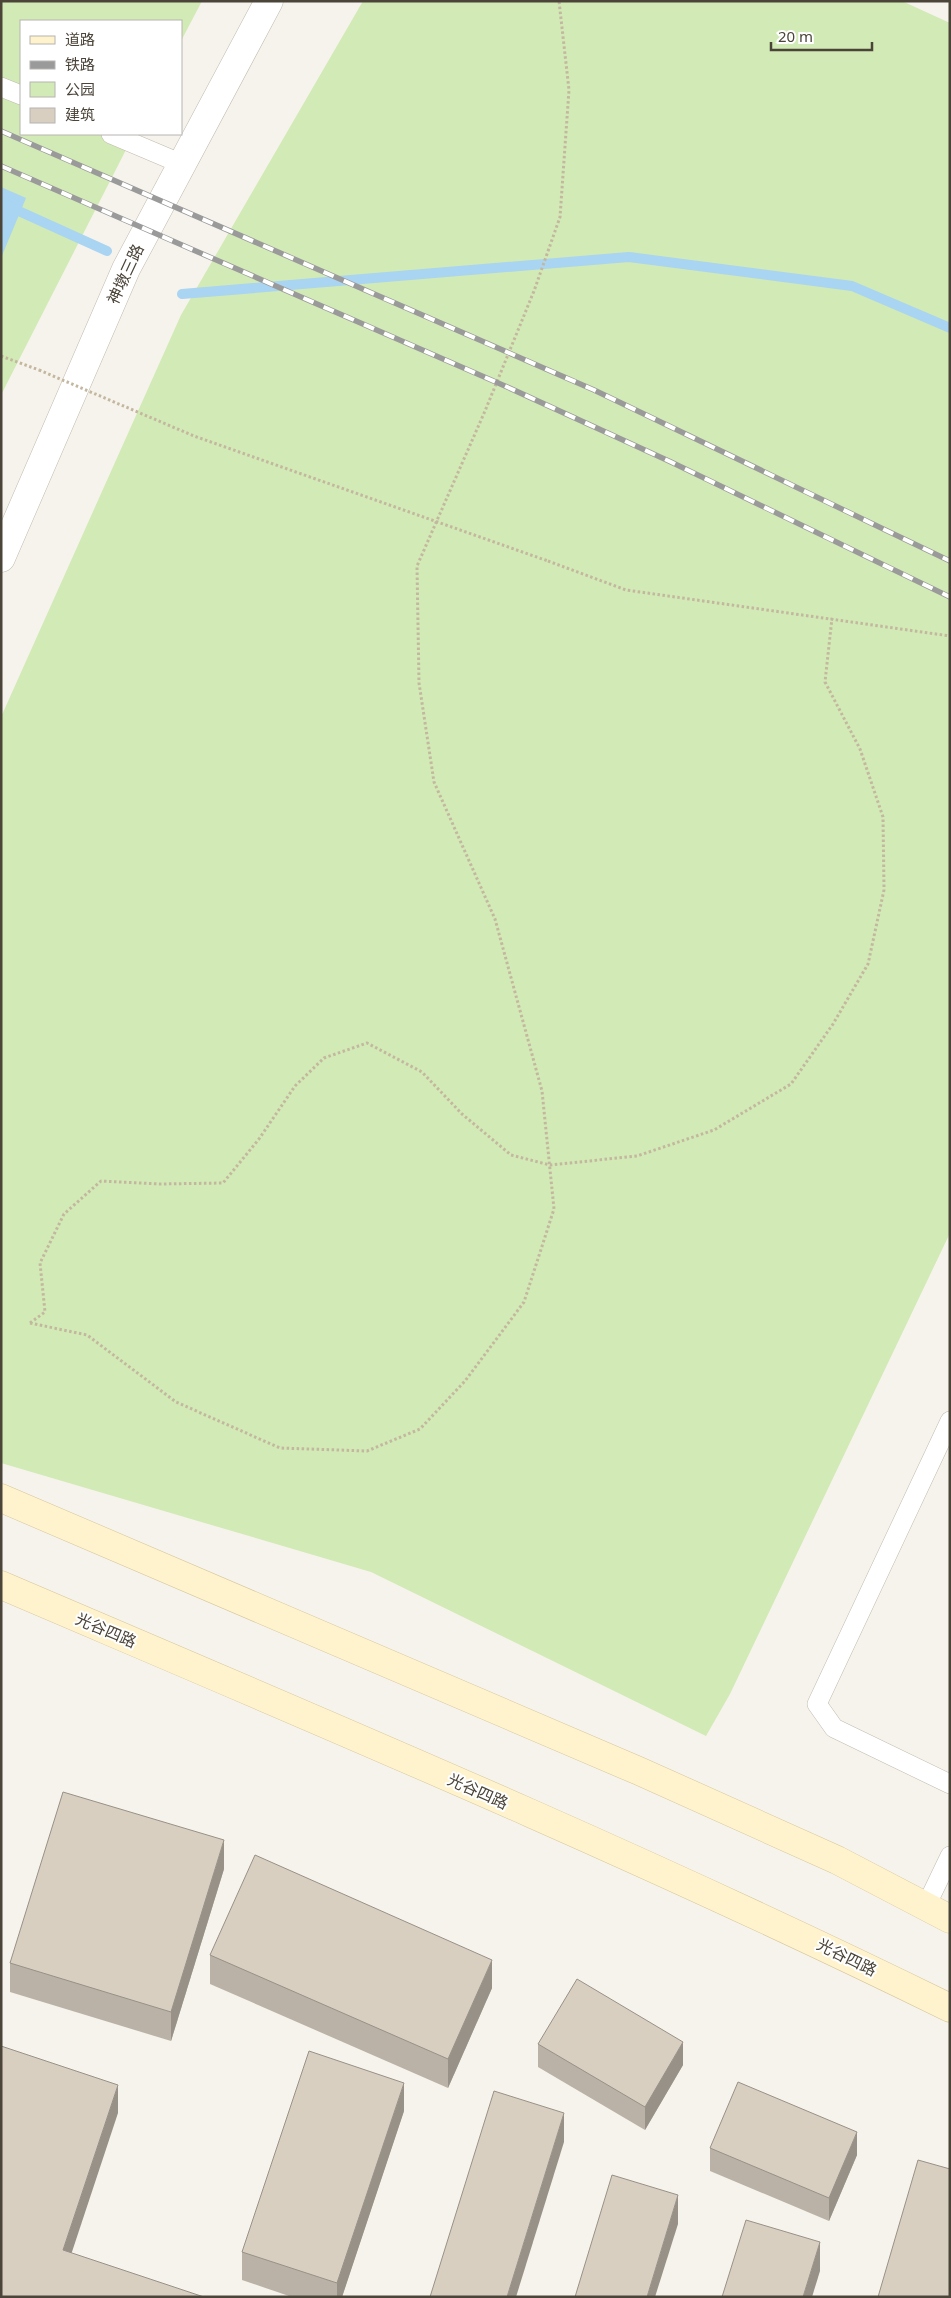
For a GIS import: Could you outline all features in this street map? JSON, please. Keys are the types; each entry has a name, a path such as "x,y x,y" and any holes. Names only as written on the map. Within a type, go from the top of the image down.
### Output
{"main road":[{"path":"1,1498 648,1775 837,1860 950,1919"},
{"name":"光谷四路","path":"1,1585 324,1723 622,1854 817,1942 950,2008"}],"street":[{"name":"神墩三路","path":"1,558 126,269 270,1"}],"lane":[{"path":"1,87 20,96"},
{"path":"113,135 182,164"},
{"path":"950,1421 817,1704 834,1728 950,1784"},
{"path":"926,1906 950,1856"}],"path":[{"path":"559,1 568,90 560,217 535,287 485,411 417,566 418,683 434,782 495,919 542,1091 550,1165 554,1209 524,1302 465,1381 420,1429 367,1451 280,1448 176,1402 87,1335 30,1323 45,1312 40,1264 64,1214 101,1181 160,1184 223,1183 259,1139 295,1086 324,1058 367,1043 422,1072 462,1114 511,1155 550,1165 637,1156 714,1130 791,1084 833,1024 868,964 884,890 883,817 860,749 825,682 832,618"},
{"path":"1,356 40,370 194,436 626,590 950,636"}],"green space":[{"path":"1,1 202,1 182,39 182,20 20,20 20,135 133,135 1,395"},
{"path":"363,1 902,1 950,23 950,1233 730,1694 706,1736 371,1572 1,1463 1,717 181,315"}],"water":[{"path":"1,187 26,198 1,258"}],"building":[{"path":"63,1792 224,1840 171,2012 10,1963"},
{"path":"255,1855 492,1960 448,2059 210,1955"},
{"path":"577,1979 683,2042 645,2107 538,2044"},
{"path":"1,2046 118,2085 63,2250 204,2297 1,2297"},
{"path":"309,2051 404,2083 337,2283 242,2252"},
{"path":"738,2082 857,2132 829,2198 710,2148"},
{"path":"494,2091 564,2113 507,2297 430,2297"},
{"path":"918,2160 950,2169 950,2297 878,2297"},
{"path":"612,2175 678,2195 647,2297 575,2297"},
{"path":"746,2220 820,2242 803,2297 722,2297"}],"waterway":[{"path":"1,203 107,251"},
{"path":"182,294 629,257 852,286 950,328"}],"railway":[{"path":"1,131 594,390 950,561"},
{"path":"1,166 505,386 671,462 950,597"}]}
